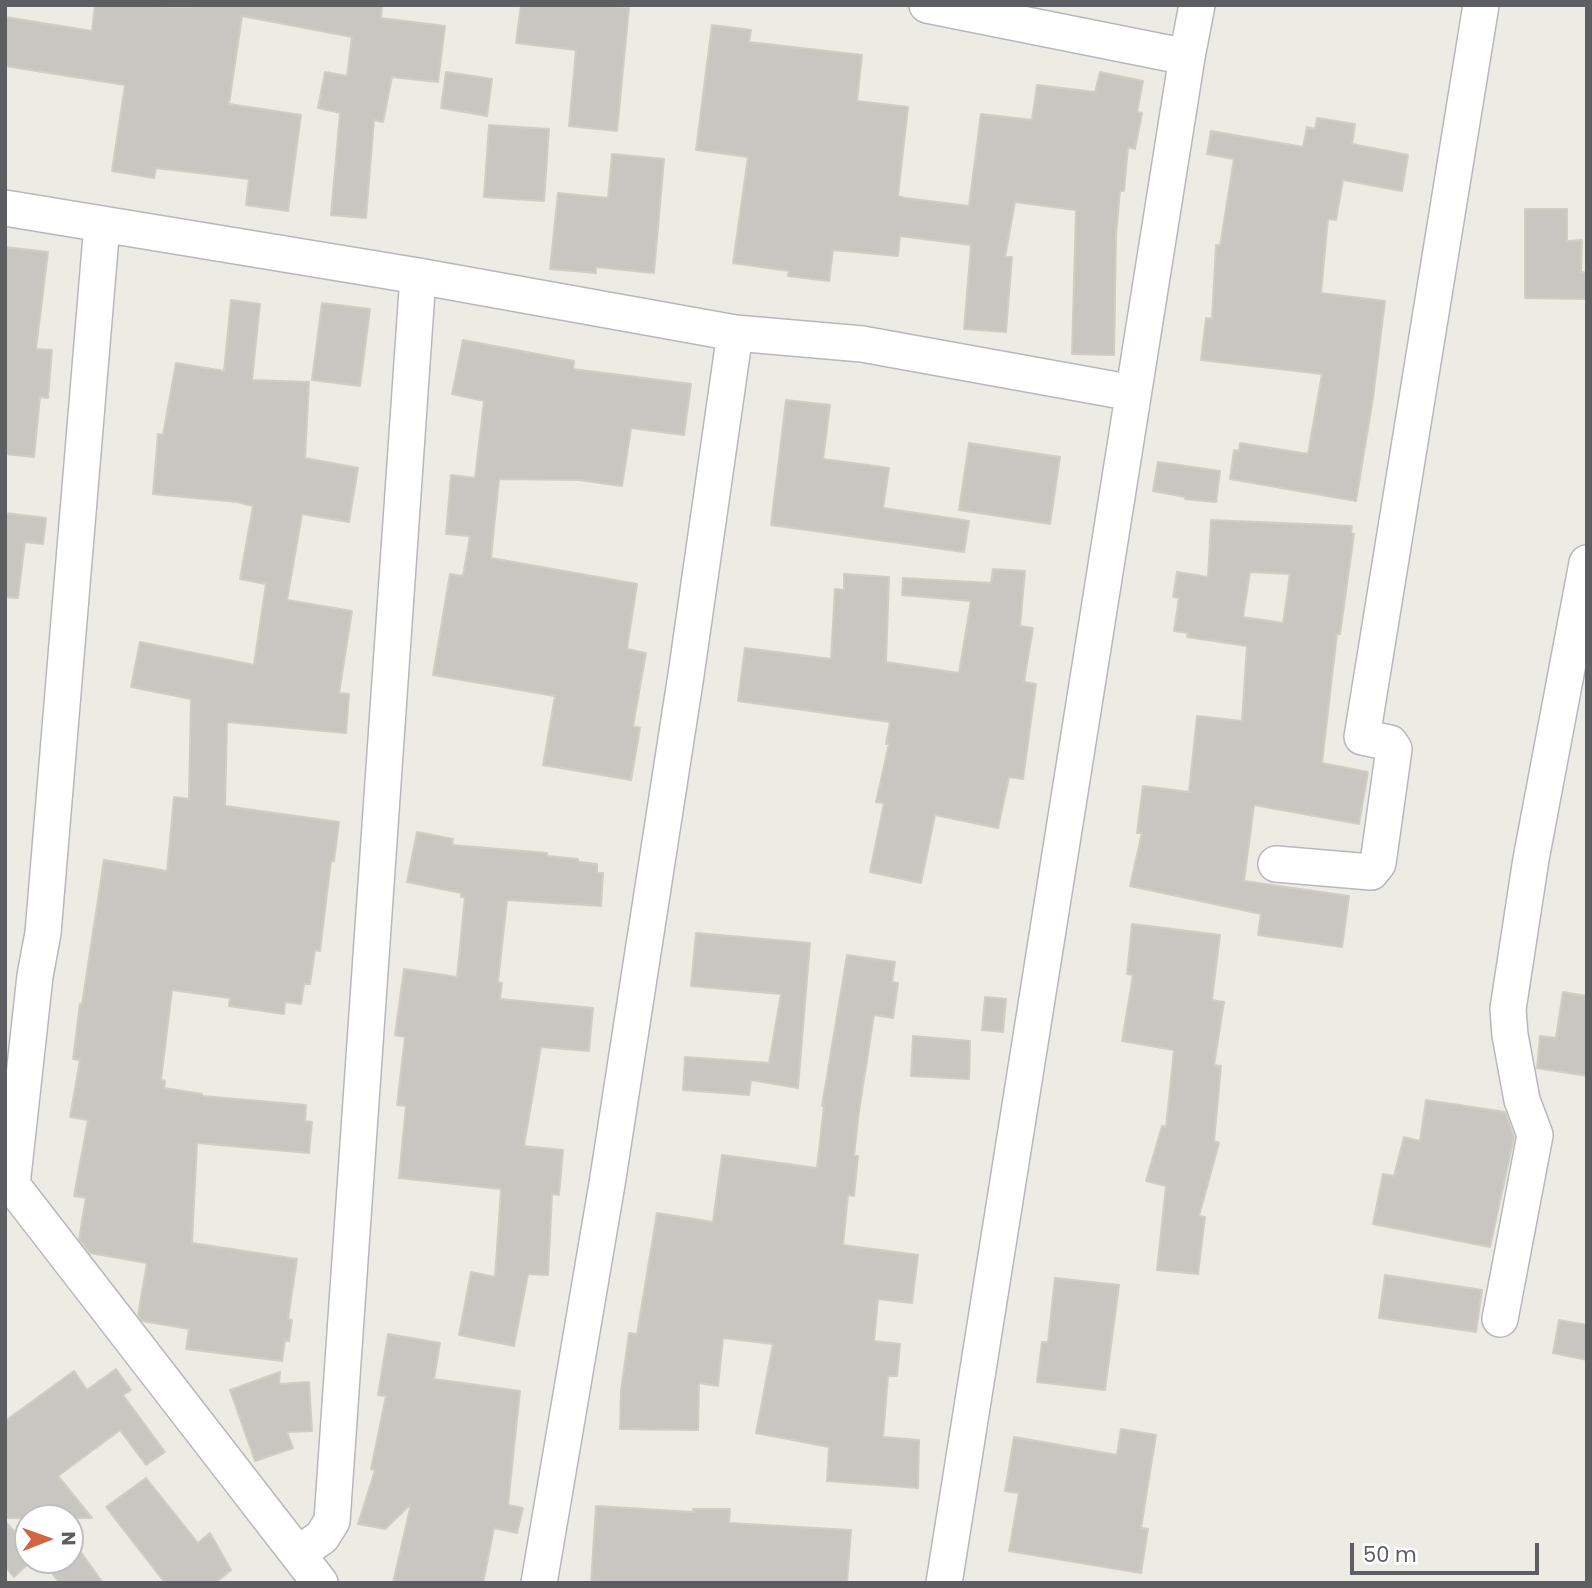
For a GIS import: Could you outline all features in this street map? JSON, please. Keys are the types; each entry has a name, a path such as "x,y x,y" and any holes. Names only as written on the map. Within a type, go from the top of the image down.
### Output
{"street":[{"path":"927,5 1187,57"},
{"path":"944,1583 1197,5"},
{"path":"1276,864 1371,872 1378,863 1394,749 1390,743 1362,737 1481,5"},
{"path":"5,208 418,276 735,332 862,344 1133,393"},
{"path":"102,224 43,933 9,1181 320,1583"},
{"path":"299,1553 322,1537 332,1521 418,276"},
{"path":"538,1583 607,1184 687,675 735,332"},
{"path":"1500,1319 1535,1135 1522,1100 1508,1009 1531,859 1587,563"}],"building":[{"path":"95,5 382,5 381,18 445,26 438,82 392,77 383,122 374,120 366,218 331,215 340,113 318,108 325,72 347,76 352,37 242,16 229,104 301,115 288,211 246,205 249,179 156,168 154,178 112,171 125,85 5,66 5,17 92,31"},
{"path":"521,5 601,5 629,8 617,131 569,126 576,50 516,43"},
{"path":"712,25 751,30 749,42 862,55 857,101 908,107 898,196 905,198 969,206 981,114 1032,120 1037,85 1095,92 1100,72 1143,81 1137,112 1142,113 1135,149 1128,147 1124,191 1120,191 1116,235 1114,355 1072,354 1076,210 1015,202 1005,257 1012,257 1006,332 964,329 971,245 900,236 898,256 833,250 829,281 788,276 789,271 733,263 748,157 696,150"},
{"path":"446,72 492,79 487,116 441,108"},
{"path":"1317,118 1355,124 1352,144 1408,155 1402,191 1343,180 1336,220 1328,219 1321,293 1385,301 1356,501 1230,479 1234,450 1239,451 1240,443 1308,454 1322,374 1201,360 1206,318 1212,319 1216,245 1220,246 1234,159 1207,154 1211,131 1303,147 1307,127 1315,129"},
{"path":"489,125 549,129 544,201 484,197"},
{"path":"612,154 664,159 654,273 596,267 596,273 550,269 558,193 608,198"},
{"path":"1525,209 1567,209 1567,241 1582,240 1581,272 1587,273 1587,299 1525,298"},
{"path":"5,247 48,252 36,349 52,350 48,398 40,397 34,457 5,454"},
{"path":"231,300 260,304 252,380 309,382 305,458 358,468 349,522 302,514 287,600 352,611 339,693 349,694 346,733 227,722 225,806 339,822 334,861 331,861 320,951 315,950 310,984 304,984 301,1004 285,1002 284,1014 229,1006 230,998 172,990 161,1080 165,1081 164,1088 202,1096 306,1105 305,1121 312,1122 309,1153 197,1143 192,1243 297,1259 288,1319 292,1320 289,1341 285,1340 282,1361 186,1349 189,1329 143,1321 138,1315 147,1263 90,1253 79,1239 86,1198 74,1196 88,1120 70,1117 80,1060 73,1059 80,1004 104,860 167,871 174,797 189,799 191,699 131,687 140,642 254,665 266,584 240,579 253,506 153,494 158,434 163,435 176,363 224,371"},
{"path":"322,303 370,309 360,386 312,380"},
{"path":"463,340 574,361 573,369 691,384 684,435 631,428 622,486 579,480 499,479 491,558 637,584 627,649 646,653 633,726 640,728 631,780 543,765 555,696 433,675 450,574 463,576 470,536 446,534 451,475 475,478 484,401 452,394"},
{"path":"786,400 830,405 823,459 889,468 883,508 969,521 964,552 771,525"},
{"path":"969,443 1060,457 1050,524 959,510"},
{"path":"1158,462 1220,471 1216,502 1185,499 1153,491"},
{"path":"5,513 46,518 43,544 25,542 18,598 5,597"},
{"path":"1211,520 1352,526 1351,533 1354,534 1340,634 1337,634 1322,763 1368,772 1359,824 1254,805 1244,881 1349,896 1342,947 1258,935 1261,914 1130,886 1142,833 1137,833 1143,786 1189,792 1197,716 1242,721 1247,646 1187,637 1188,633 1174,631 1179,598 1173,597 1177,572 1208,577","holes":["1250,572 1290,574 1283,623 1243,617"]},
{"path":"993,569 1025,571 1020,626 1033,628 1024,682 1036,684 1023,779 1009,777 998,828 935,815 921,883 870,872 884,803 876,802 889,744 886,744 890,722 738,701 745,648 831,659 835,589 844,590 844,574 889,577 886,662 959,673 971,601 902,595 903,578 991,583"},
{"path":"417,832 453,839 452,845 547,853 547,856 578,859 578,862 597,864 597,873 603,873 601,906 507,900 498,982 502,983 500,999 593,1008 589,1051 541,1047 524,1146 563,1150 559,1195 552,1194 548,1275 528,1274 514,1346 459,1335 471,1272 495,1277 501,1189 399,1178 406,1106 397,1105 405,1037 395,1035 404,969 457,977 465,897 461,897 461,893 407,882"},
{"path":"1132,924 1220,935 1212,1000 1224,1002 1214,1065 1221,1066 1214,1141 1219,1143 1199,1216 1205,1217 1198,1274 1157,1270 1166,1186 1146,1181 1162,1126 1166,1127 1174,1050 1122,1041 1133,975 1127,974"},
{"path":"696,933 810,943 798,1088 751,1080 749,1095 683,1090 685,1057 769,1063 781,994 691,986"},
{"path":"847,955 895,962 892,982 898,983 893,1018 874,1015 854,1156 858,1156 854,1196 848,1195 843,1245 918,1255 912,1303 878,1299 874,1341 900,1344 897,1376 888,1376 883,1437 919,1440 918,1488 827,1481 829,1447 756,1433 773,1344 723,1338 718,1386 699,1383 698,1430 620,1429 621,1390 629,1333 637,1334 657,1213 713,1222 722,1155 817,1168 822,1106"},
{"path":"1563,992 1587,996 1587,1076 1537,1068 1540,1036 1556,1038"},
{"path":"985,997 1006,999 1003,1032 982,1030"},
{"path":"913,1036 970,1041 969,1079 911,1076"},
{"path":"1426,1100 1505,1112 1514,1137 1490,1247 1373,1224 1383,1174 1394,1176 1404,1137 1420,1141"},
{"path":"1385,1275 1482,1290 1476,1332 1379,1318"},
{"path":"1055,1278 1119,1285 1105,1390 1037,1382 1042,1342 1048,1342"},
{"path":"1559,1320 1587,1325 1587,1360 1553,1353"},
{"path":"388,1334 440,1343 434,1379 520,1391 508,1505 523,1508 517,1533 494,1528 483,1583 393,1583 411,1504 385,1529 358,1524 375,1470 371,1469 386,1396 378,1395"},
{"path":"116,1369 131,1390 123,1395 165,1452 146,1465 120,1430 58,1476 81,1504 14,1504 14,1518 5,1518 5,1421 74,1371 87,1390"},
{"path":"280,1372 279,1384 309,1382 312,1431 287,1432 293,1448 255,1461 230,1390"},
{"path":"1121,1429 1156,1435 1141,1528 1148,1529 1141,1573 1009,1551 1019,1493 1005,1491 1014,1437 1117,1455"},
{"path":"146,1478 198,1543 210,1533 231,1570 215,1583 165,1583 106,1507"},
{"path":"596,1506 693,1512 693,1509 730,1509 729,1523 851,1530 847,1583 591,1583"},
{"path":"84,1508 92,1518 84,1518"},
{"path":"5,1521 14,1531 14,1574 17,1574 14,1577 5,1566"},
{"path":"84,1557 103,1583 60,1583 53,1574 84,1574"}]}
